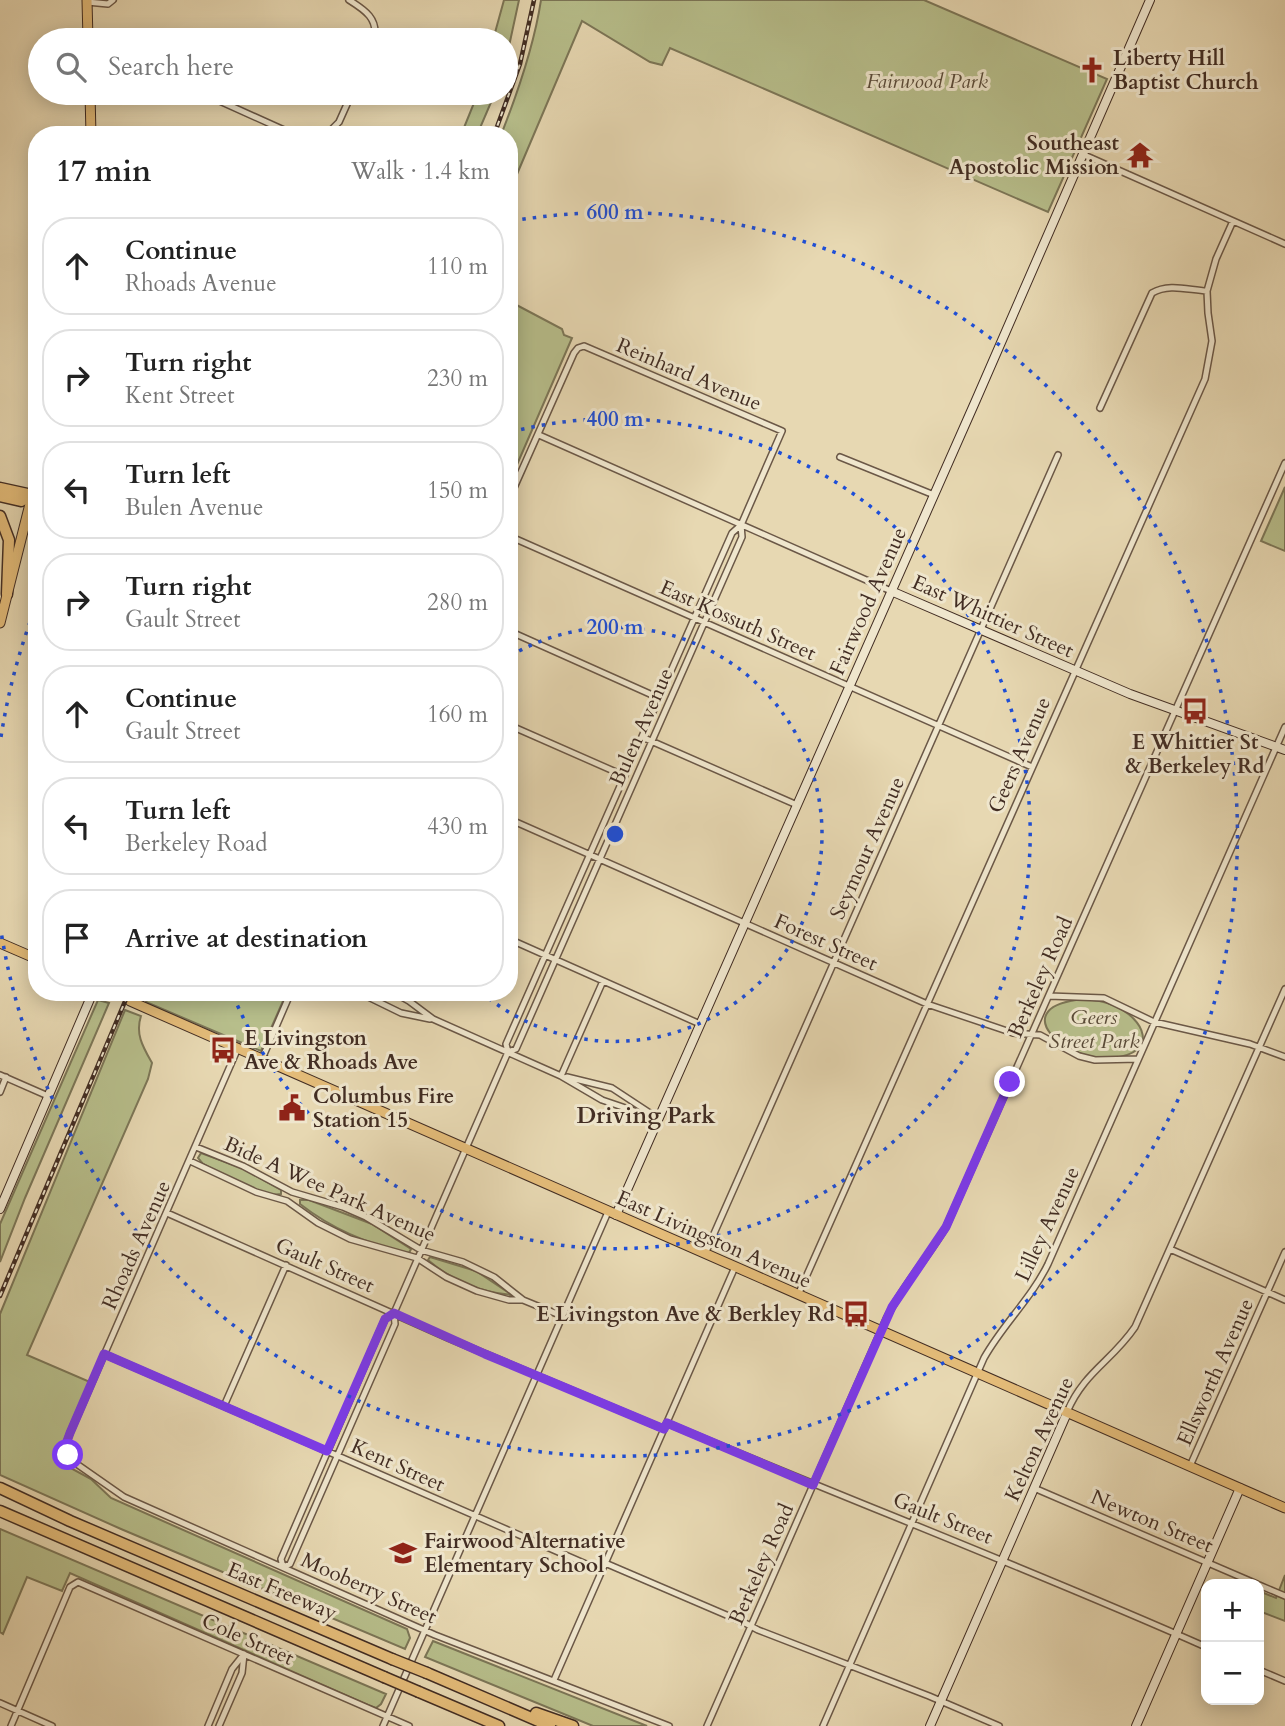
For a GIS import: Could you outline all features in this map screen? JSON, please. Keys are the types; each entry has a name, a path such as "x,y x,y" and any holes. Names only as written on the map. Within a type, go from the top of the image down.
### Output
{"highway":[{"path":"0,488 28,494"},
{"path":"0,496 21,501 28,497"},
{"path":"0,516 9,540 7,594"},
{"name":"East Freeway","path":"0,1488 70,1521 550,1726"},
{"name":"East Freeway","path":"4,1515 499,1726"},
{"path":"449,1683 573,1726"},
{"path":"477,1717 494,1726"}],"main road":[{"path":"87,1 88,28"},
{"path":"91,105 92,126"},
{"path":"0,623 28,511"},
{"path":"0,943 28,955"},
{"name":"East Livingston Avenue","path":"130,1001 1285,1508"}],"street":[{"path":"87,1 108,4 113,0"},
{"path":"349,0 368,13 376,28"},
{"name":"Fairwood Avenue","path":"383,1726 562,1317 658,1119 1150,0"},
{"path":"229,105 275,126"},
{"path":"335,126 347,105"},
{"path":"1082,154 1285,244"},
{"name":"Geers Avenue","path":"798,1295 1205,379 1212,341 1207,291 1216,259 1233,221"},
{"path":"1100,408 1152,293 1171,287 1207,291"},
{"name":"Reinhard Avenue","path":"539,435 574,353 584,346 782,431"},
{"name":"Bulen Avenue","path":"394,1313 385,1319 327,1451 281,1559 283,1567 290,1564 395,1324 394,1313 508,1052 506,1044 732,533 741,525 782,431"},
{"path":"518,480 539,435"},
{"name":"East Whittier Street","path":"539,435 1074,670 1174,711 1281,748"},
{"name":"Seymour Avenue","path":"705,1254 1058,455"},
{"path":"840,457 933,495"},
{"name":"Berkeley Road","path":"707,1726 881,1331 898,1296 946,1227 1285,463"},
{"name":"Bulen Avenue","path":"508,1052 516,1049 600,860 742,537 741,525"},
{"name":"East Kossuth Street","path":"518,540 1032,767"},
{"path":"518,635 659,698"},
{"name":"Lilley Avenue","path":"823,1726 992,1343 1026,1302 1040,1279 1281,748 1285,727"},
{"path":"518,729 625,776"},
{"path":"642,737 797,805"},
{"name":"Forest Street","path":"518,824 927,1004 1022,1035 1040,1035 1064,1050 1094,1060 1138,1059"},
{"path":"518,943 700,1024"},
{"path":"561,1076 603,981"},
{"name":"Kelton Avenue","path":"930,1726 1067,1413 1084,1380 1122,1346 1135,1327 1285,989"},
{"path":"1049,996 1104,998 1154,1023 1220,1036 1285,1057"},
{"path":"0,1209 89,1001"},
{"path":"262,1059 287,1001"},
{"path":"376,1001 401,1013 433,1019"},
{"path":"409,1001 433,1019 561,1076 602,1100 658,1119"},
{"name":"Rhoads Avenue","path":"68,1455 66,1444 70,1433 238,1048"},
{"path":"0,1092 3,1076 48,1096"},
{"path":"561,1076 612,1088 658,1119"},
{"name":"Bide A Wee Park Avenue","path":"196,1147 243,1166 292,1192 343,1207 366,1217 421,1251 464,1262 494,1276 523,1300 562,1317"},
{"name":"Bide A Wee Park Avenue","path":"190,1161 256,1192 287,1201 318,1223 350,1239 417,1258 446,1277 477,1291 509,1300 523,1300"},
{"name":"Gault Street","path":"167,1213 536,1375 1002,1559 1201,1645"},
{"path":"1170,1249 1285,1300"},
{"name":"Ellsworth Avenue","path":"1190,1467 1285,1252"},
{"path":"224,1406 286,1265"},
{"path":"554,1680 735,1267"},
{"name":"Kent Street","path":"104,1354 602,1571"},
{"name":"Mooberry Street","path":"68,1455 76,1464 124,1497 425,1630 668,1726"},
{"name":"Newton Street","path":"1034,1488 1245,1579"},
{"path":"1136,1726 1240,1488"},
{"path":"605,1563 751,1626 999,1726"},
{"name":"Cole Street","path":"17,1710 70,1587 81,1583 409,1726"},
{"name":"Newton Street","path":"1264,1587 1285,1596"},
{"path":"208,1726 232,1669 244,1654"},
{"path":"219,1726 242,1673 244,1654"},
{"path":"1264,1672 1285,1681"},
{"path":"0,1703 52,1726"},
{"path":"11,1726 17,1710"}],"green space":[{"path":"504,0 519,0 513,28 496,28"},
{"name":"Fairwood Park","path":"541,0 924,0 1107,79 1048,212 670,48 662,65 650,62 582,21 518,172 518,126 504,126 512,105 518,105 518,88"},
{"path":"473,105 490,105 481,126 465,126"},
{"path":"518,306 562,329 564,335 572,338 518,462"},
{"path":"1285,487 1285,551 1261,541"},
{"name":"Geers Street Park","path":"1076,1000 1104,1002 1133,1018 1143,1035 1137,1050 1113,1058 1095,1057 1078,1052 1051,1035 1045,1024 1046,1014 1056,1006"},
{"path":"98,1001 109,1003 0,1262 0,1224"},
{"path":"146,1001 283,1001 261,1051"},
{"path":"125,1010 141,1016 139,1035 152,1063 148,1079 27,1355 90,1382 56,1460 91,1479 111,1498 407,1629 410,1638 405,1649 0,1475 0,1314"},
{"path":"201,1153 242,1168 281,1190 281,1194 252,1189 231,1179 203,1164 198,1158"},
{"path":"300,1200 309,1200 372,1224 411,1249 409,1253 394,1250 352,1235 312,1213 300,1204"},
{"path":"430,1257 476,1271 512,1295 489,1292 467,1284 437,1267 428,1260"},
{"path":"0,1529 386,1694 376,1708 368,1705 70,1573 62,1591 27,1577 3,1634 0,1632"},
{"path":"1285,1575 1285,1621 1264,1613 1264,1593 1276,1598"},
{"path":"433,1641 647,1726 593,1726 425,1657"}],"railway":[{"path":"518,69 534,0"},
{"path":"497,126 505,105"},
{"path":"0,1296 125,1001"}],"place":[{"name":"Liberty Hill Baptist Church","path":"1092,70"},
{"name":"Southeast Apostolic Mission","path":"1140,155"},
{"name":"E Whittier St & Berkeley Rd","path":"1195,711"},
{"name":"E Livingston Ave & Rhoads Ave","path":"223,1050"},
{"name":"Columbus Fire Station 15","path":"292,1108"},
{"name":"E Livingston Ave & Berkley Rd","path":"856,1314"},
{"name":"Fairwood Alternative Elementary School","path":"403,1553"}],"district":[{"name":"Driving Park","path":"646,1115"}],"route":[{"path":"68,1455 66,1444 104,1354 327,1451 385,1319 394,1313 664,1429 667,1423 813,1485 892,1307 946,1227 1010,1082"}]}
